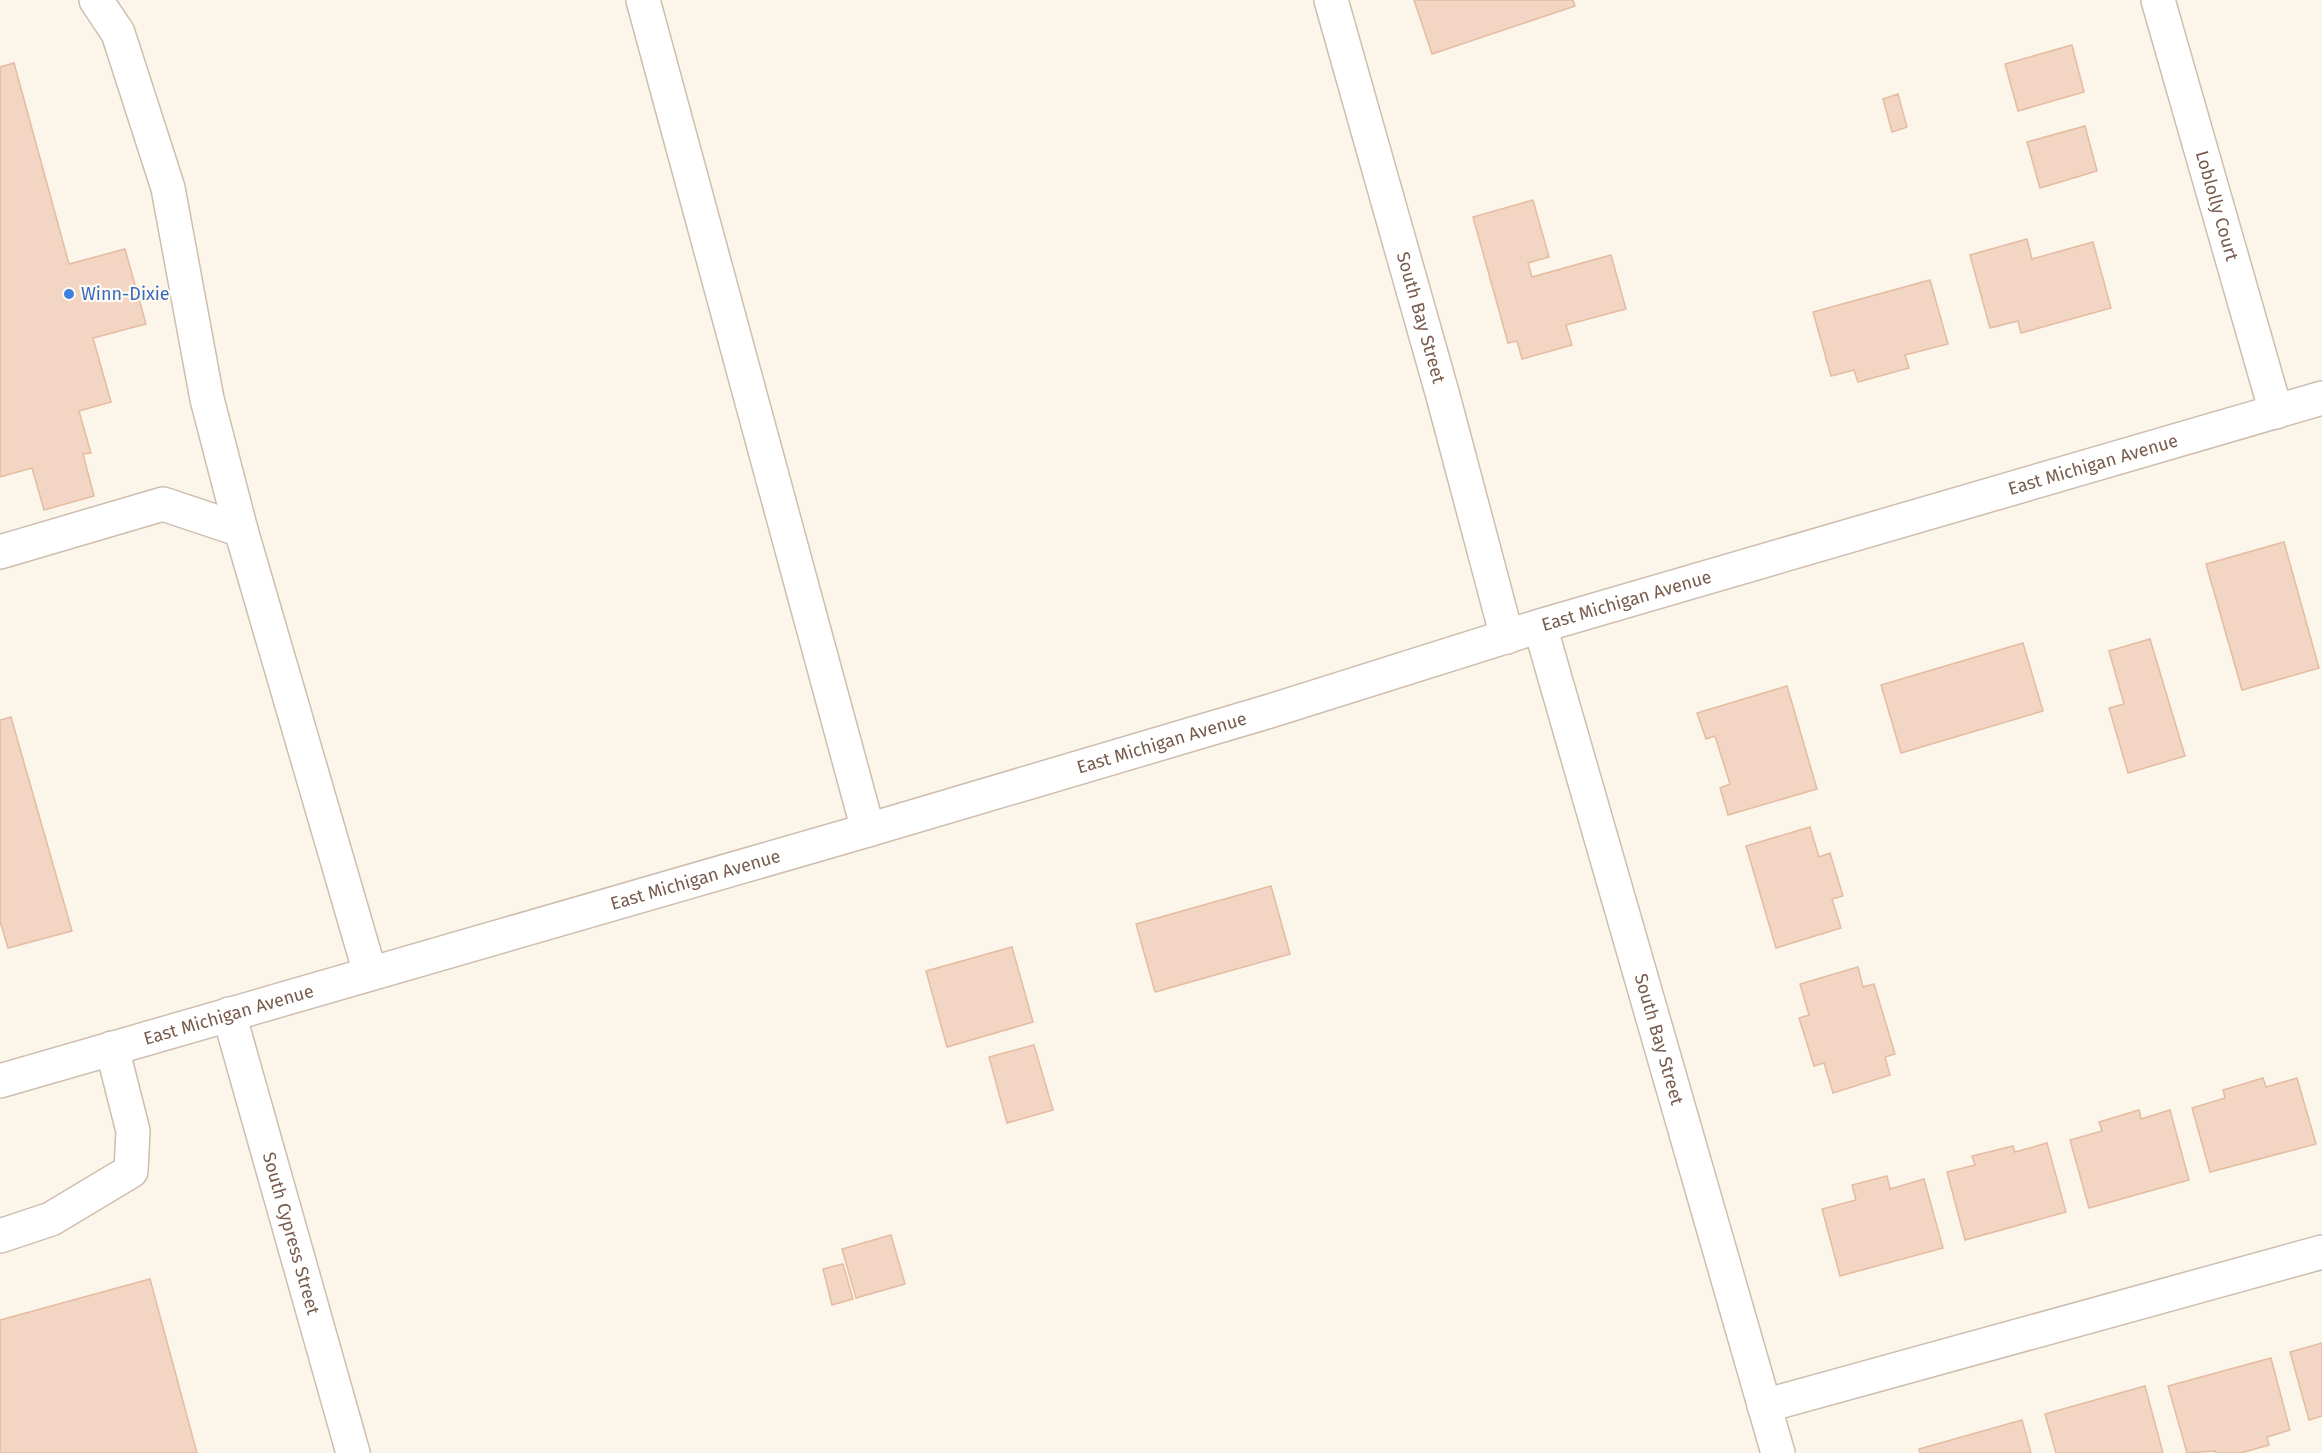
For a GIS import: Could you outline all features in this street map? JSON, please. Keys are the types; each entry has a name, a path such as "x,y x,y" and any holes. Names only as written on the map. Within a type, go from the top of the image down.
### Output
{"street":[{"path":"96,0 118,33 168,188 207,399 241,530 370,973"},
{"path":"642,0 868,830"},
{"name":"South Bay Street","path":"1331,0 1443,396 1507,637"},
{"name":"Loblolly Court","path":"2158,0 2276,412"},
{"name":"East Michigan Avenue","path":"0,1081 868,830 1258,714 1540,626 2322,398"},
{"path":"0,552 163,504 241,530"},
{"name":"South Bay Street","path":"1540,626 1778,1453"},
{"name":"South Cypress Street","path":"230,1014 353,1453"},
{"path":"0,1236 51,1219 132,1171 133,1131 112,1048"},
{"path":"1764,1406 2322,1252"}],"building":[{"path":"1414,0 1573,0 1575,6 1432,54"},
{"path":"2072,45 2084,92 2018,111 2005,64"},
{"name":"Winn-Dixie","path":"14,63 69,264 125,249 146,324 93,338 111,402 79,411 91,453 83,454 94,496 44,510 32,468 0,477 0,67"},
{"path":"1898,94 1907,127 1892,132 1883,99"},
{"path":"2085,126 2097,171 2040,188 2027,142"},
{"path":"1533,200 1549,257 1528,263 1532,277 1611,255 1626,309 1566,325 1572,345 1522,359 1517,341 1508,343 1473,217"},
{"path":"2027,239 2032,259 2093,242 2111,308 2021,333 2018,321 1990,328 1970,255"},
{"path":"1930,280 1948,344 1905,355 1909,368 1858,382 1854,370 1831,376 1813,312"},
{"path":"2284,542 2319,668 2242,690 2206,564"},
{"path":"2150,639 2185,756 2128,773 2109,708 2124,704 2109,651"},
{"path":"2023,643 2043,711 1901,753 1881,685"},
{"path":"1787,686 1817,789 1728,815 1720,788 1730,784 1715,736 1706,739 1697,713"},
{"path":"11,717 72,931 8,948 0,921 0,720"},
{"path":"1810,827 1819,857 1830,853 1843,896 1832,899 1841,928 1776,948 1746,846"},
{"path":"1271,886 1290,954 1155,992 1136,924"},
{"path":"1012,947 1033,1022 947,1047 926,971"},
{"path":"1858,967 1863,987 1874,984 1895,1054 1885,1057 1890,1075 1833,1093 1824,1063 1814,1066 1799,1018 1809,1015 1800,984"},
{"path":"1034,1045 1053,1110 1007,1123 989,1057"},
{"path":"2263,1078 2266,1087 2297,1078 2316,1144 2210,1172 2192,1108 2225,1098 2223,1090"},
{"path":"2139,1110 2141,1119 2170,1110 2189,1180 2089,1208 2070,1140 2102,1131 2099,1122"},
{"path":"2047,1143 2066,1212 1965,1240 1947,1172 1975,1165 1972,1156 2013,1146 2015,1152"},
{"path":"1887,1176 1890,1189 1924,1179 1943,1248 1840,1276 1822,1209 1856,1200 1852,1185"},
{"path":"891,1235 905,1284 856,1298 842,1249"},
{"path":"843,1264 853,1299 832,1305 823,1269"},
{"path":"150,1279 197,1453 0,1453 0,1320"},
{"path":"2322,1343 2322,1416 2309,1420 2290,1352"},
{"path":"2271,1358 2290,1430 2267,1437 2269,1445 2241,1453 2216,1453 2215,1451 2187,1453 2168,1386"},
{"path":"2145,1386 2163,1453 2056,1453 2045,1414"},
{"path":"2022,1420 2031,1453 1920,1453 1919,1449"}],"place":[{"name":"Winn-Dixie","path":"69,294"}]}
